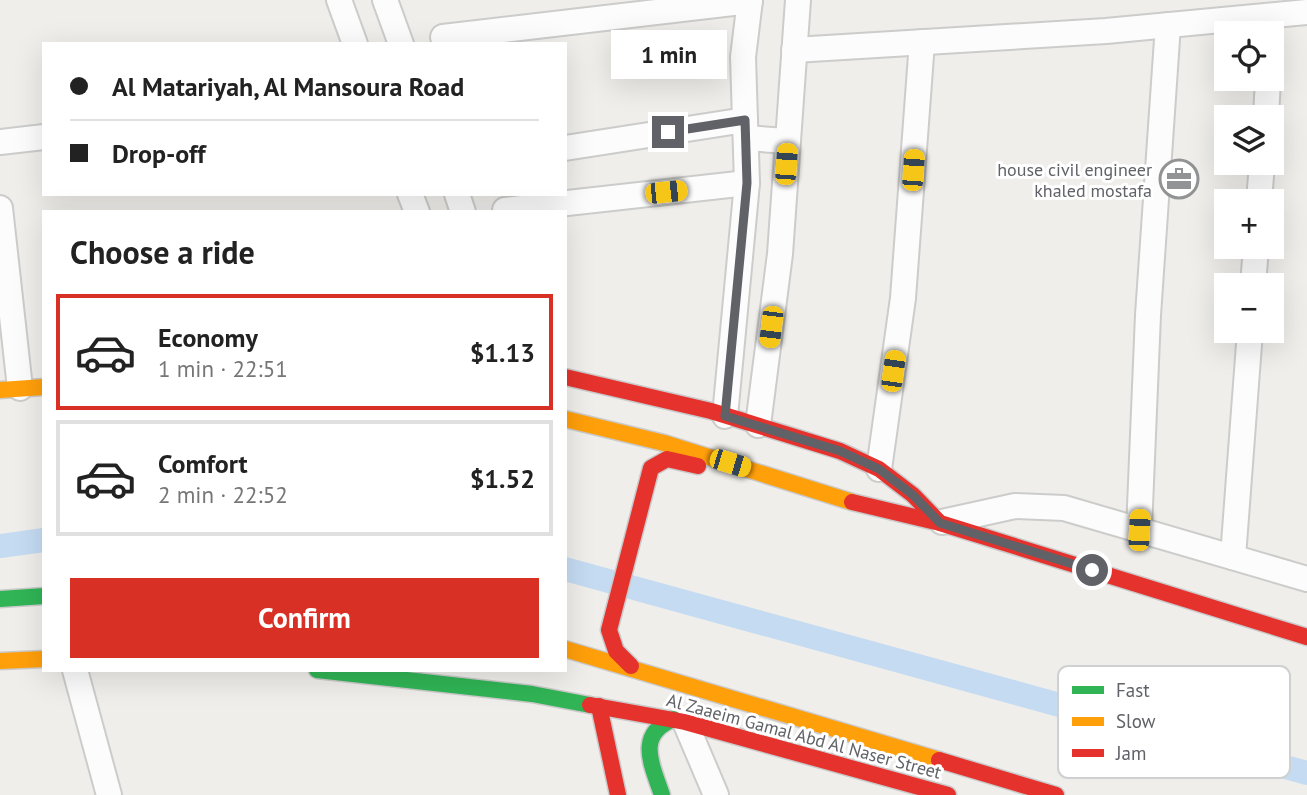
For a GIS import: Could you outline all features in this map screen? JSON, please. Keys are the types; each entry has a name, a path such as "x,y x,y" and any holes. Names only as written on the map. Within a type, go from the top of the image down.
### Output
{"main road":[{"path":"567,377 725,416 840,451 879,469 913,495 940,523"},
{"path":"567,419 664,443 866,507 940,523 1307,637"},
{"path":"567,434 625,448 634,455 642,479"},
{"path":"631,666 620,658 611,645 608,615 642,479 659,460 669,458 729,473 752,470"},
{"path":"0,599 42,596"},
{"path":"567,649 576,648 593,638 608,615"},
{"name":"Al Zaaeim Gamal Abd Al Naser Street","path":"567,650 631,666 1056,795"},
{"path":"0,661 42,659"},
{"path":"605,660 618,795"},
{"name":"Al Zaaeim Gamal Abd Al Naser Street","path":"338,672 608,699 886,786 948,795"},
{"path":"662,795 648,746 650,733 660,722 679,720"}],"street":[{"path":"339,0 354,42"},
{"path":"385,0 400,42"},
{"path":"758,425 780,254 798,0"},
{"path":"443,37 750,1 743,57 747,183 725,416"},
{"path":"1282,21 1307,12"},
{"path":"794,50 1168,25 1214,25"},
{"path":"1139,530 1148,315 1168,25"},
{"path":"879,469 903,298 922,42"},
{"path":"567,148 745,129 788,141"},
{"path":"0,142 42,137"},
{"path":"505,210 747,183"},
{"path":"0,208 21,388"},
{"path":"1233,557 1249,343"},
{"path":"940,523 1015,506 1064,508 1307,579"},
{"path":"76,672 109,795"},
{"path":"679,720 716,795"}],"waterway":[{"path":"0,546 42,540"},
{"path":"567,570 1058,705"},
{"path":"1290,768 1307,773"}],"traffic: fast":[{"path":"0,599 42,596"},
{"path":"335,672 532,694 590,705"},
{"path":"662,795 651,762 650,742 662,725 674,719"}],"traffic: slow":[{"path":"0,390 42,387"},
{"path":"567,419 664,443 852,502"},
{"path":"567,650 939,760"},
{"path":"0,661 42,659"}],"traffic: jam":[{"path":"567,377 711,411 840,451 879,469 913,495 940,523"},
{"path":"631,666 616,651 609,630 651,468 667,459 698,466"},
{"path":"852,502 940,523 1307,637"},
{"path":"590,705 685,722 948,795"},
{"path":"599,706 618,795"},
{"path":"939,760 1056,795"}],"place":[{"name":"house civil engineer khaled mostafa","path":"1179,179"}],"route":[{"path":"668,132 745,120 747,183 725,416 840,451 879,469 913,495 940,523 1092,570"}]}
